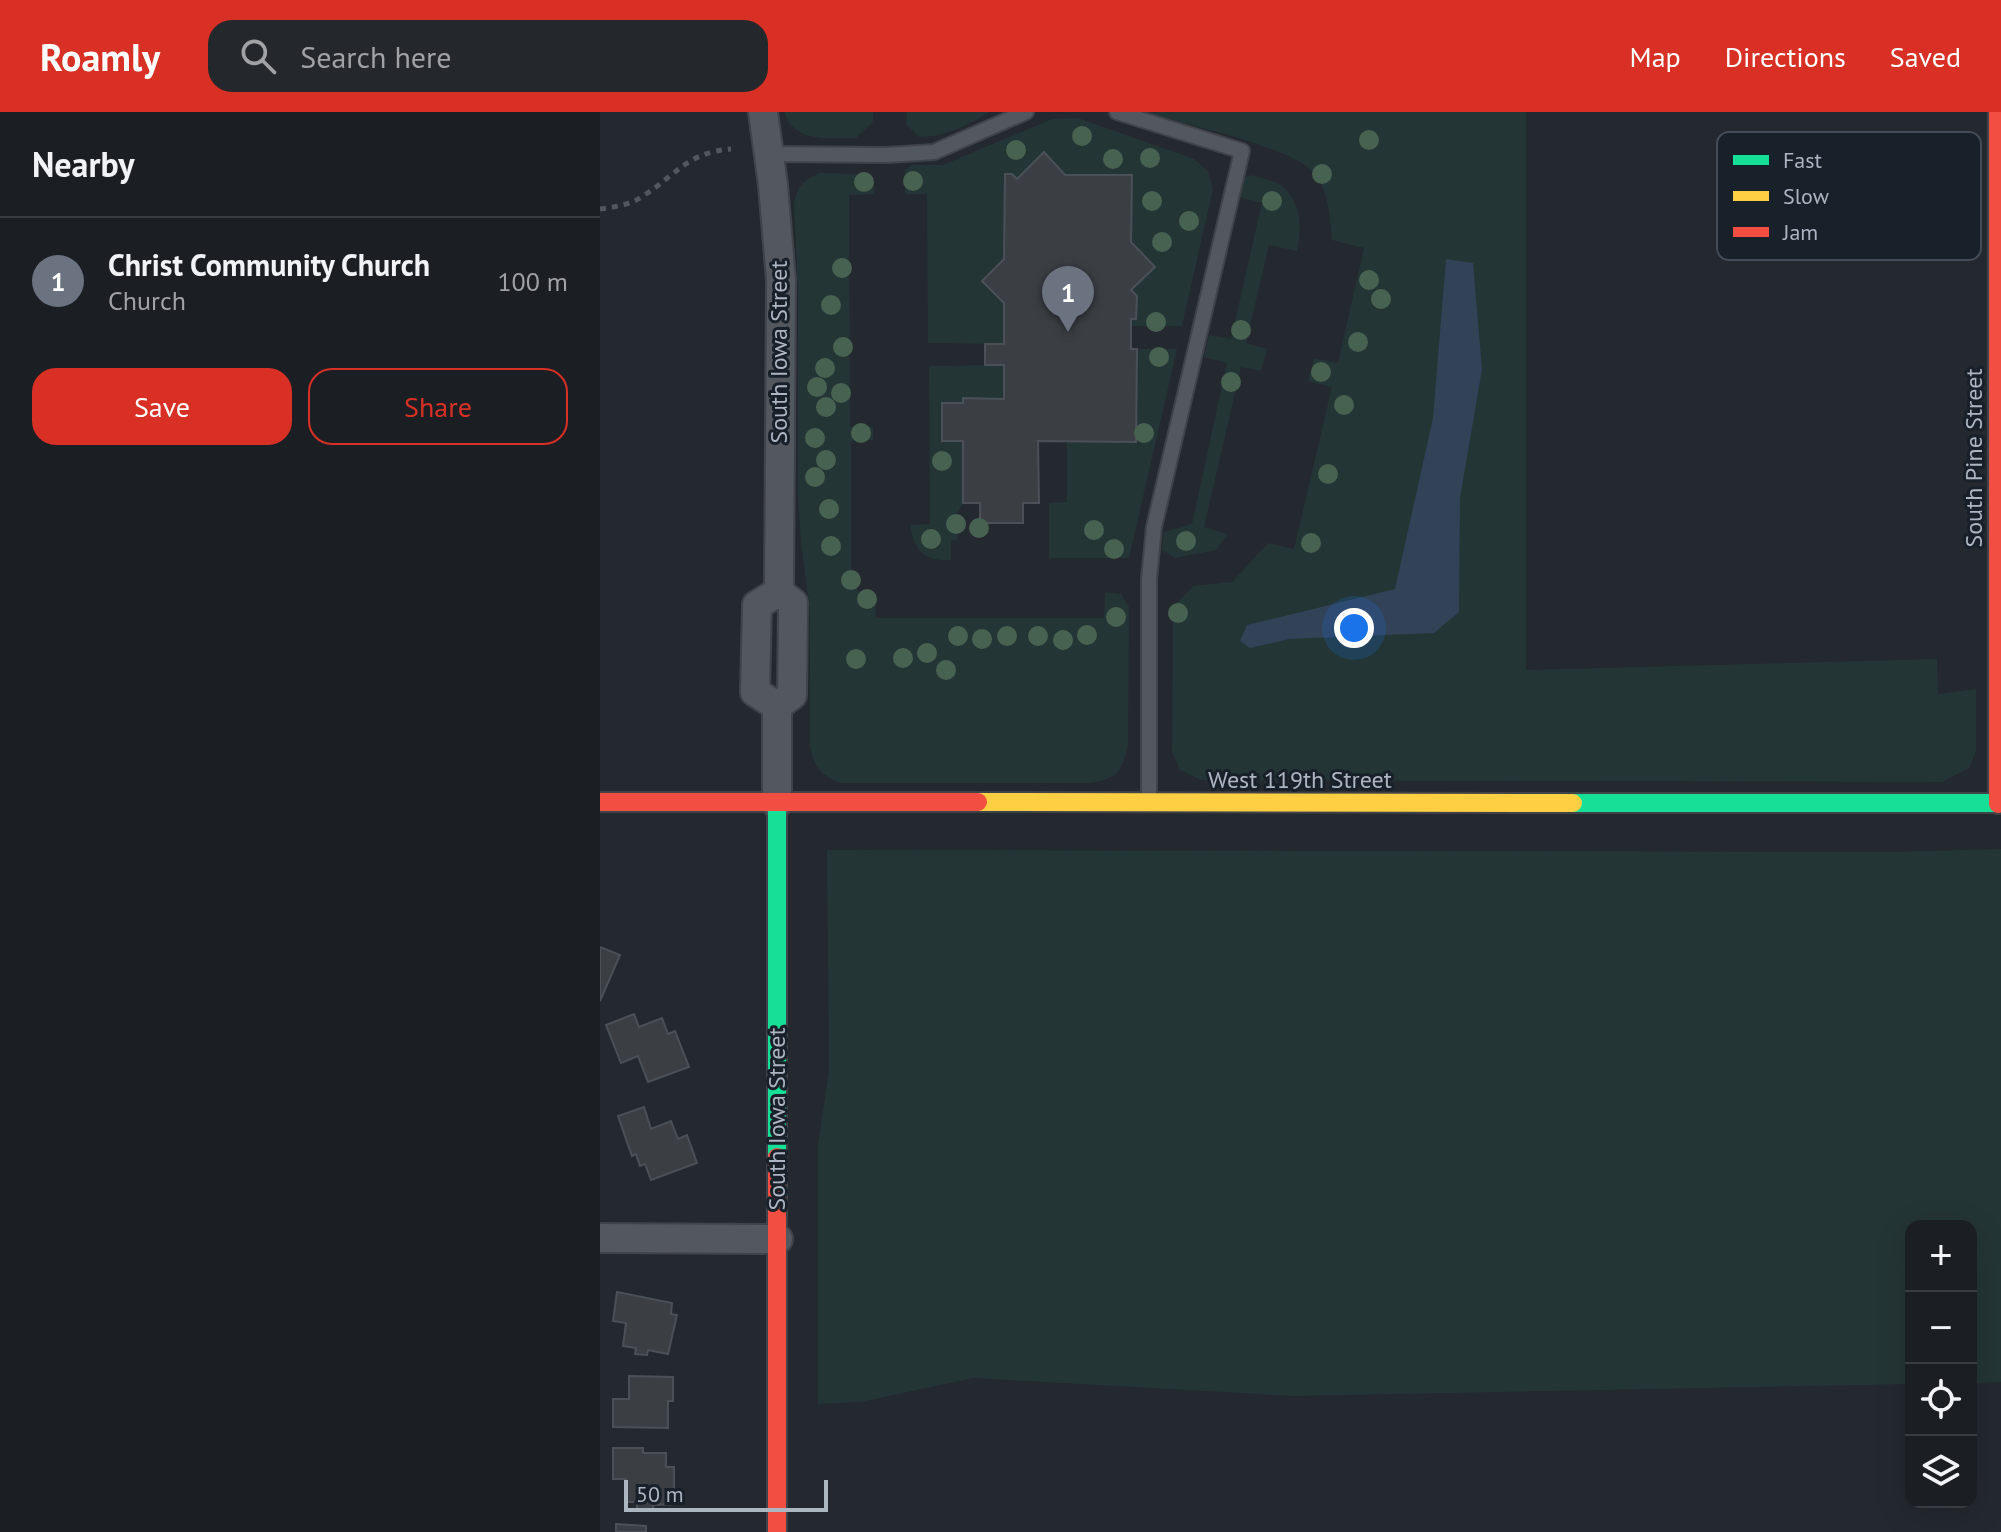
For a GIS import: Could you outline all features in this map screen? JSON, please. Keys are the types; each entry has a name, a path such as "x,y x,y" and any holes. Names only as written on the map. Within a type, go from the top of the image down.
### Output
{"street":[{"name":"South Iowa Street","path":"763,112 781,280 779,592 793,603 792,695 777,706 777,1532"},
{"name":"South Pine Street","path":"1998,112 2000,804"},
{"name":"West 119th Street","path":"600,802 2000,804"},
{"path":"600,1238 778,1239"}],"lane":[{"path":"769,154 887,155 934,152 1026,112"},
{"path":"1117,112 1242,151 1154,527 1149,579 1149,804"}],"path":[{"path":"600,209 619,207 642,197 695,156 713,150 731,149"}],"shaded area":[{"path":"784,112 873,112 873,122 856,138 814,137 796,129"},
{"path":"907,112 989,112 956,130 919,137 906,124"},
{"path":"1141,112 1526,112 1526,670 1937,659 1938,694 1976,689 1976,751 1969,768 1942,782 1201,780 1180,770 1172,752 1173,607 1193,586 1232,582 1268,543 1294,549 1332,387 1308,381 1314,358 1338,363 1364,248 1332,240 1323,189 1315,174 1303,164 1261,145"},
{"path":"1078,118 1194,159 1208,171 1213,189 1182,326 1131,326 1131,319 1136,318 1137,296 1131,290 1155,267 1131,242 1132,175 1065,175 1044,153 1017,179 1012,174 1005,174 1004,259 982,281 1004,303 1004,344 928,343 927,194 905,194 905,170 913,165 943,165 1052,119"},
{"path":"820,173 863,174 874,182 874,194 849,195 850,427 873,427 873,440 851,441 851,576 857,576 857,592 875,593 876,618 1104,618 1105,592 1121,594 1129,607 1128,745 1121,768 1107,779 1090,783 841,783 823,774 816,765 810,746 810,612 798,496 798,290 794,206 801,185"},
{"path":"1251,175 1279,184 1289,193 1299,216 1297,251 1269,245 1246,343 1267,349 1261,371 1241,367 1204,527 1228,534 1216,550 1175,558 1162,550 1164,532 1192,524 1227,363 1204,357 1209,335 1231,339 1262,203 1239,197 1243,179"},
{"path":"1137,349 1177,349 1129,558 1049,558 1049,503 1067,502 1067,441 1136,441"},
{"path":"1004,365 1004,399 963,398 963,403 942,404 942,441 963,441 963,503 957,514 957,540 951,540 951,560 927,556 914,541 910,525 930,524 929,366"},
{"path":"2001,849 2001,1382 1977,1383 1977,1220 1905,1220 1905,1384 1294,1396 973,1378 861,1402 818,1404 818,1144 829,1070 827,850 1889,852"}],"water":[{"path":"1446,259 1473,263 1482,369 1460,498 1459,612 1434,633 1289,639 1250,648 1240,641 1247,625 1395,589 1433,418"}],"building":[{"path":"1044,152 1065,175 1132,175 1131,242 1155,267 1131,290 1137,296 1136,319 1131,319 1131,349 1137,349 1136,442 1038,441 1039,503 1023,503 1023,523 980,523 980,503 963,503 963,441 942,441 942,403 963,403 963,398 1004,399 1004,365 985,365 985,344 1004,344 1004,303 982,281 1004,259 1005,174 1012,174 1017,179"},
{"path":"600,947 620,955 600,1001"},
{"path":"634,1014 639,1027 662,1018 668,1034 675,1031 689,1067 648,1082 638,1056 621,1063 606,1025"},
{"path":"644,1107 651,1129 671,1121 678,1139 687,1135 697,1163 651,1180 645,1164 640,1166 636,1154 632,1156 618,1116"},
{"path":"617,1292 672,1303 671,1314 677,1315 668,1354 648,1350 647,1355 635,1354 636,1348 623,1346 626,1323 613,1321"},
{"path":"629,1376 673,1377 673,1401 668,1401 668,1428 613,1427 613,1399 629,1399"},
{"path":"613,1448 643,1448 643,1453 666,1453 666,1467 674,1467 674,1504 637,1509 637,1502 626,1502 626,1479 613,1479"},
{"path":"616,1524 646,1526 646,1532 616,1532"}],"traffic: fast":[{"path":"1573,803 2001,803"},
{"path":"777,804 777,1157"}],"traffic: slow":[{"path":"978,802 1573,803"}],"traffic: jam":[{"path":"1998,112 1998,804"},
{"path":"600,802 978,802"},
{"path":"777,1157 777,1532"}],"place":[{"name":"Christ Community Church","path":"1068,332"}]}
